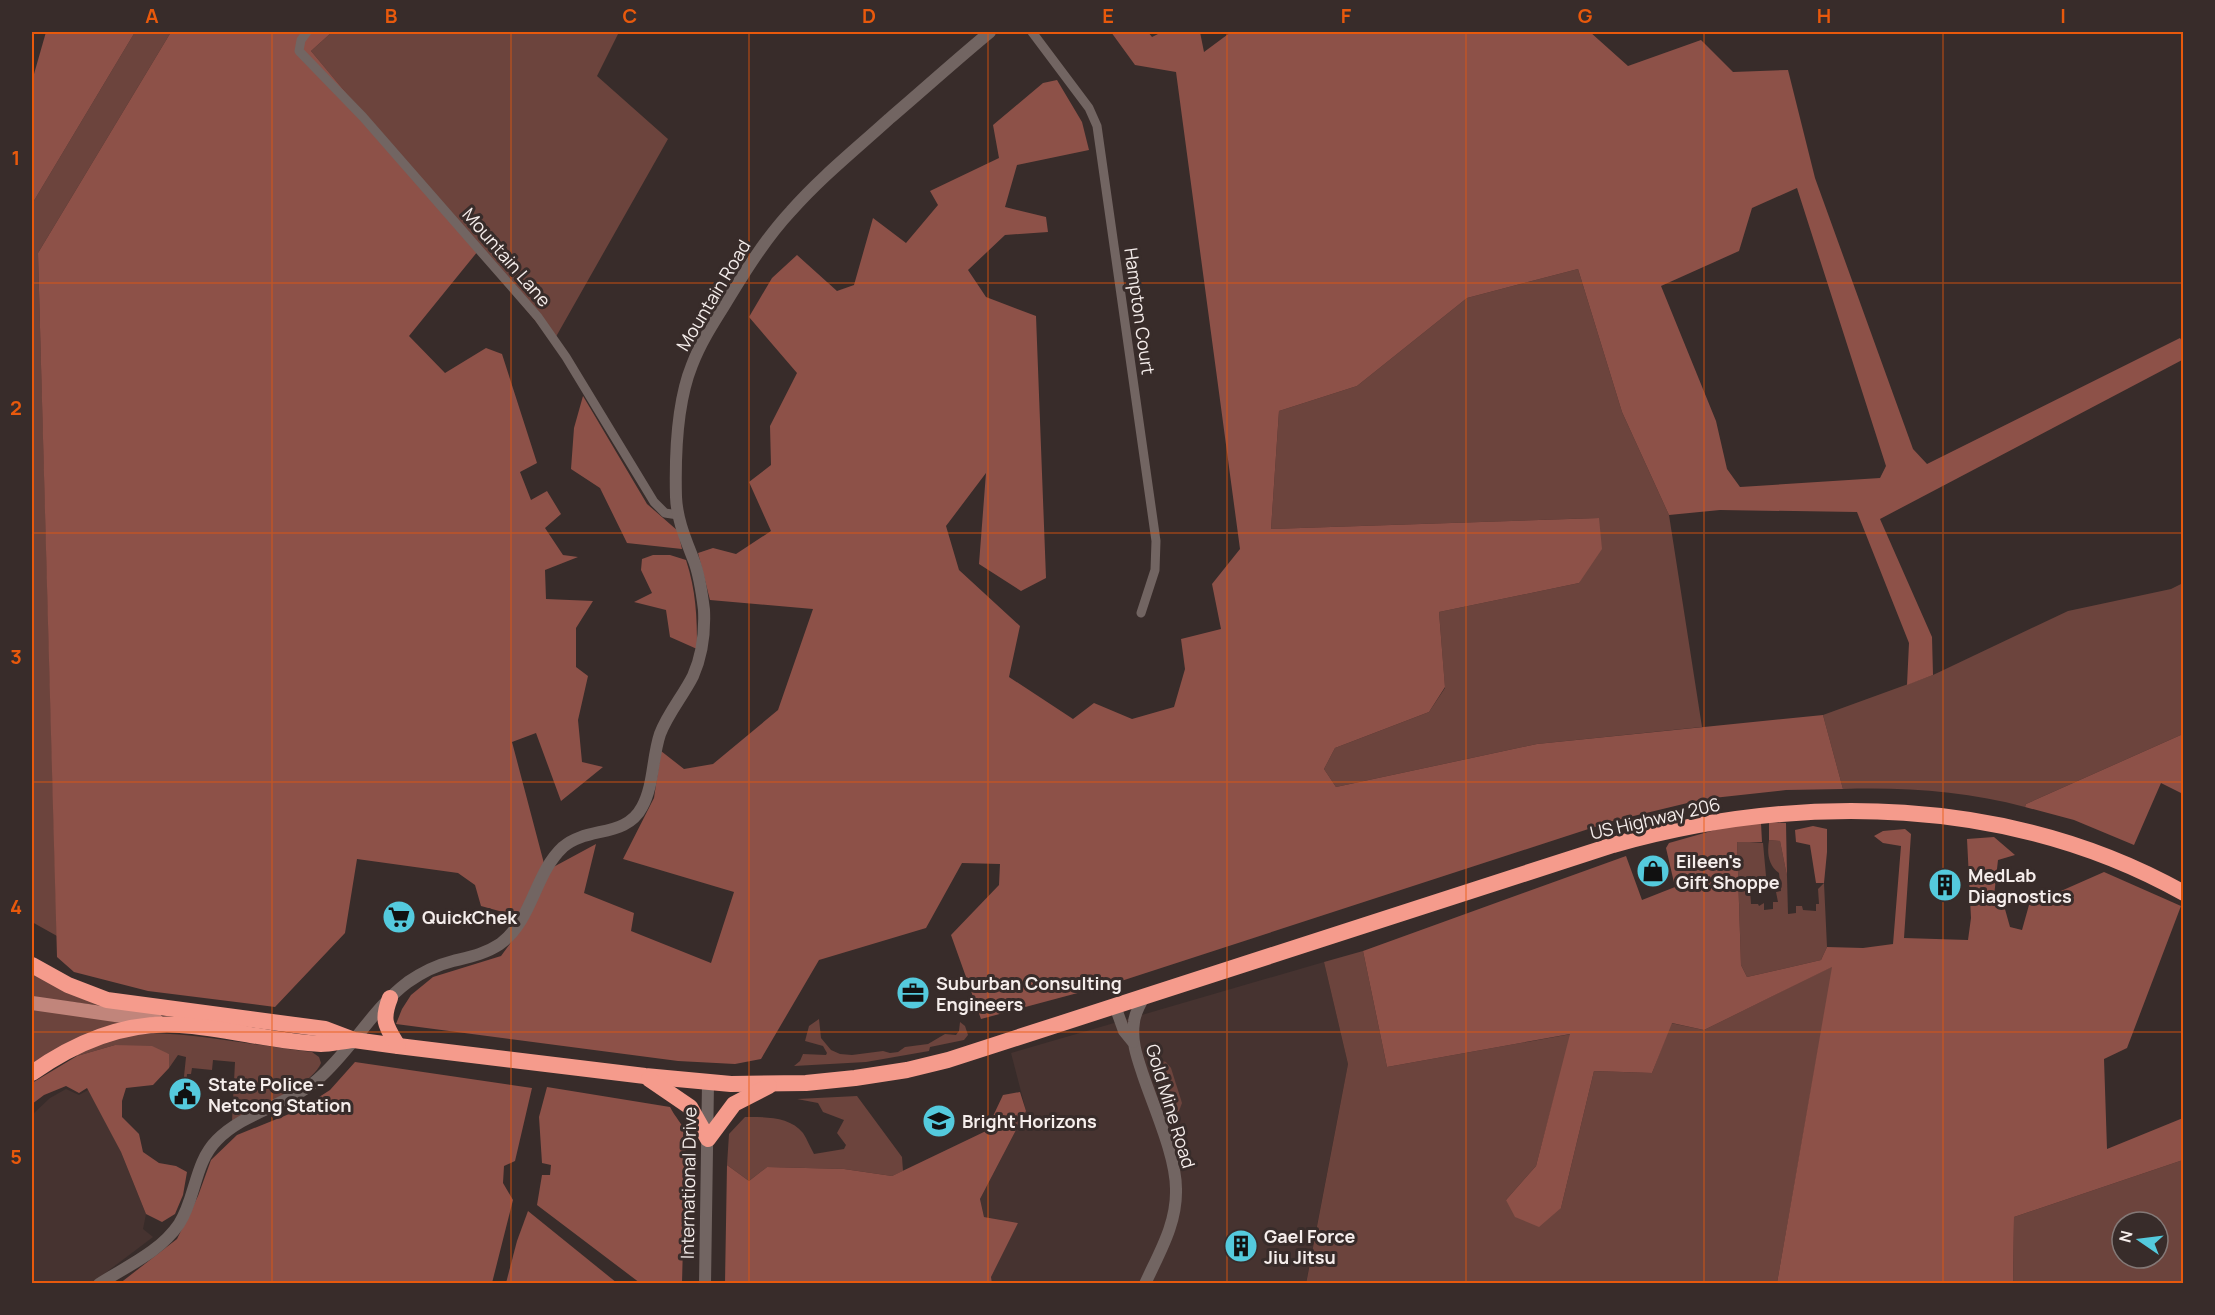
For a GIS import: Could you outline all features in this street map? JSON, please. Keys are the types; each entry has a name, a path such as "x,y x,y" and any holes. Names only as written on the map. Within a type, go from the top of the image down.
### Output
{"highway":[{"name":"US Highway 206","path":"354,1040 708,1083 772,1084 839,1080 907,1070 972,1052 1613,845 1685,827 1770,815 1837,811 1887,812 1938,816 2000,826 2088,850 2140,870 2184,893"},
{"path":"32,965 68,985 107,1000 325,1029 354,1040"},
{"path":"390,998 385,1013 385,1023 398,1046"},
{"path":"32,1073 71,1047 132,1027 182,1025 322,1044 354,1040"},
{"path":"645,1076 690,1107 708,1139 734,1104 772,1084"}],"main road":[{"path":"32,1003 182,1025"}],"street":[{"name":"Mountain Lane","path":"307,32 301,40 299,51 363,117 538,317 566,357 654,502 665,513 678,515"},
{"name":"Mountain Road","path":"99,1284 156,1248 179,1224 204,1158 220,1137 314,1083 390,998 408,983 427,971 489,950 503,941 519,926 544,873 564,846 591,834 625,826 641,810 662,731 693,675 704,631 700,581 678,515 676,502 676,463 686,386 697,354 734,290 771,235 816,185 990,32"},
{"name":"Hampton Court","path":"1032,32 1089,108 1097,126 1156,541 1155,570 1141,614"},
{"name":"Gold Mine Road","path":"1144,997 1134,1018 1133,1042 1169,1153 1176,1187 1175,1210 1170,1230 1145,1284"},
{"name":"Gold Mine Road","path":"1115,1006 1124,1031 1133,1042"},
{"name":"International Drive","path":"705,1284 708,1083"}],"shaded area":[{"path":"46,32 135,32 32,204 32,81"},
{"path":"135,32 171,32 38,253 57,936 32,922 32,204"},
{"path":"171,32 332,32 311,51 478,251 409,336 445,373 486,348 502,354 537,463 520,472 531,500 547,491 561,514 545,528 563,555 578,557 545,570 546,599 593,601 576,628 576,667 588,676 578,720 582,762 603,767 561,801 536,733 512,742 546,871 596,844 584,893 634,913 631,931 711,963 734,892 623,859 654,798 661,751 684,769 713,764 778,710 813,609 710,600 698,553 713,548 736,554 771,531 749,482 771,465 770,426 797,373 749,317 772,278 797,255 837,291 854,285 873,218 906,243 938,205 930,191 999,158 993,125 1043,83 1057,80 1082,122 1089,150 1017,165 1005,207 1046,217 1048,232 1005,235 968,270 986,297 1036,316 1046,578 1021,591 979,564 986,473 946,526 959,570 1020,626 1009,677 1073,719 1094,703 1132,719 1174,707 1185,669 1181,639 1221,629 1212,584 1240,549 1176,72 1135,65 1111,32 1148,32 1152,37 1162,32 1200,32 1204,52 1231,32 1590,32 1628,66 1701,40 1733,72 1788,70 1815,178 1913,449 1927,464 2180,338 2183,343 2184,359 1880,519 1932,637 1933,675 1907,685 1909,643 1857,512 1720,510 1669,515 1622,412 1578,269 1467,298 1357,386 1279,411 1271,529 1599,518 1602,549 1579,583 1439,612 1445,687 1429,712 1335,748 1324,769 1336,787 1537,744 1823,715 1843,789 1786,790 1704,799 1613,821 1115,983 981,1019 951,935 999,885 1000,864 962,863 926,928 819,960 761,1059 735,1064 678,1061 396,1024 411,995 433,977 501,956 528,919 481,906 475,885 458,873 357,859 345,933 275,1007 148,991 74,972 57,957 38,253","holes":["1797,188 1886,466 1880,478 1740,487 1727,469 1716,421 1661,286 1739,251 1752,208"]},
{"path":"332,32 619,32 597,76 668,139 553,342 311,51"},
{"path":"1578,269 1622,412 1669,515 1702,727 1537,744 1336,787 1324,769 1335,748 1429,712 1445,688 1439,612 1579,583 1598,518 1271,529 1279,411 1357,386 1467,298"},
{"path":"583,396 647,504 678,531 682,549 627,543 600,488 571,469 574,428"},
{"path":"653,555 670,555 686,560 695,604 697,649 670,637 666,610 634,602 652,593 641,570 642,559"},
{"path":"2183,583 2183,734 2026,804 2025,807 1980,797 1935,791 1843,789 1823,715 1933,675 2068,611 2171,589"},
{"path":"2183,734 2183,794 2161,783 2134,845 2074,820 2025,807 2026,804"},
{"path":"1769,822 1786,823 1787,876 1780,841 1769,840"},
{"path":"1761,823 1762,842 1737,842 1741,965 1747,977 1821,960 1827,947 1863,948 1893,944 1901,846 1883,843 1874,836 1883,831 1905,829 1911,834 1904,938 1968,940 1971,918 1967,839 1994,837 2015,855 1998,860 1994,896 2003,902 2010,927 2022,930 2029,905 2104,872 2181,906 2127,1048 2104,1059 2107,1149 2183,1118 2183,1160 2014,1217 2013,1283 1777,1283 1832,967 1704,1030 1672,1023 1652,1073 1594,1071 1561,1208 1539,1227 1515,1217 1506,1200 1536,1166 1570,1034 1387,1067 1363,951 1626,856 1642,900 1675,887 1666,848 1669,843 1736,824"},
{"path":"1813,826 1827,829 1824,883 1816,883 1810,845 1796,842 1795,830"},
{"path":"1769,840 1780,841 1787,876 1788,914 1796,913 1796,906 1802,906 1803,910 1816,911 1816,904 1819,904 1818,889 1824,883 1827,947 1821,960 1747,977 1741,965 1737,841 1763,843 1767,887 1750,890 1751,904 1759,906 1764,903 1764,910 1773,909 1773,902 1778,902 1776,892 1781,891 1779,873 1769,858"},
{"path":"1363,951 1387,1067 1571,1034 1536,1166 1506,1200 1561,1208 1594,1071 1652,1073 1671,1023 1704,1030 1833,966 1777,1283 1306,1284 1348,1064 1324,962"},
{"path":"1324,962 1348,1064 1306,1283 992,1283 991,1277 1018,1223 984,1217 980,1199 1026,1111 1011,1053"},
{"path":"32,971 104,1006 32,997"},
{"path":"32,1008 125,1021 32,1066"},
{"path":"819,1019 821,1038 831,1050 840,1054 852,1055 883,1051 890,1053 898,1052 905,1047 928,1044 945,1034 956,1035 960,1022 965,1026 968,1035 964,1040 930,1047 929,1051 866,1062 794,1066 803,1054 826,1055 823,1046 805,1041 809,1026"},
{"path":"153,1033 213,1038 312,1052 319,1057 321,1063 306,1081 295,1089 232,1121 235,1062 213,1060 212,1070 192,1068 191,1074 187,1074 186,1086 183,1086 186,1057 178,1055 169,1068 169,1054 115,1045 77,1056 77,1051 117,1036"},
{"path":"115,1045 152,1046 169,1054 169,1068 153,1085 126,1088 122,1101 122,1117 139,1134 143,1152 159,1163 176,1166 187,1172 183,1195 175,1214 162,1222 146,1214 121,1152 87,1088 79,1093 66,1086 44,1095 32,1104 32,1083 77,1056"},
{"path":"1159,1060 1166,1062 1171,1068 1182,1103 1179,1111 1170,1115 1153,1063"},
{"path":"355,1062 532,1088 515,1161 504,1166 503,1183 513,1200 492,1283 119,1284 177,1239 198,1196 211,1160 237,1135 299,1110 330,1090"},
{"path":"547,1087 670,1107 686,1134 682,1283 640,1283 537,1205 542,1175 550,1175 551,1165 542,1163 539,1117"},
{"path":"66,1089 79,1095 88,1090 100,1110 121,1152 146,1214 143,1229 153,1237 92,1283 32,1284 32,1115 50,1098"},
{"path":"1020,1092 1026,1111 980,1199 984,1217 1018,1223 991,1277 992,1283 725,1283 727,1165 749,1181 767,1167 844,1169 892,1176 986,1131 1003,1095"},
{"path":"857,1096 902,1157 903,1171 892,1176 844,1169 767,1167 749,1181 727,1165 729,1134 745,1117 784,1120 791,1123 803,1133 814,1154 844,1149 846,1145 837,1133 844,1120 823,1112 818,1103 797,1099"},
{"path":"2183,1160 2183,1283 2013,1284 2014,1217"},
{"path":"528,1211 617,1283 506,1283"}],"place":[{"name":"Eileen's Gift Shoppe","path":"1653,871"},
{"name":"MedLab Diagnostics","path":"1945,885"},
{"name":"QuickChek","path":"399,917"},
{"name":"Suburban Consulting Engineers","path":"913,993"},
{"name":"State Police - Netcong Station","path":"185,1094"},
{"name":"Bright Horizons","path":"939,1121"},
{"name":"Gael Force Jiu Jitsu","path":"1241,1246"}]}
